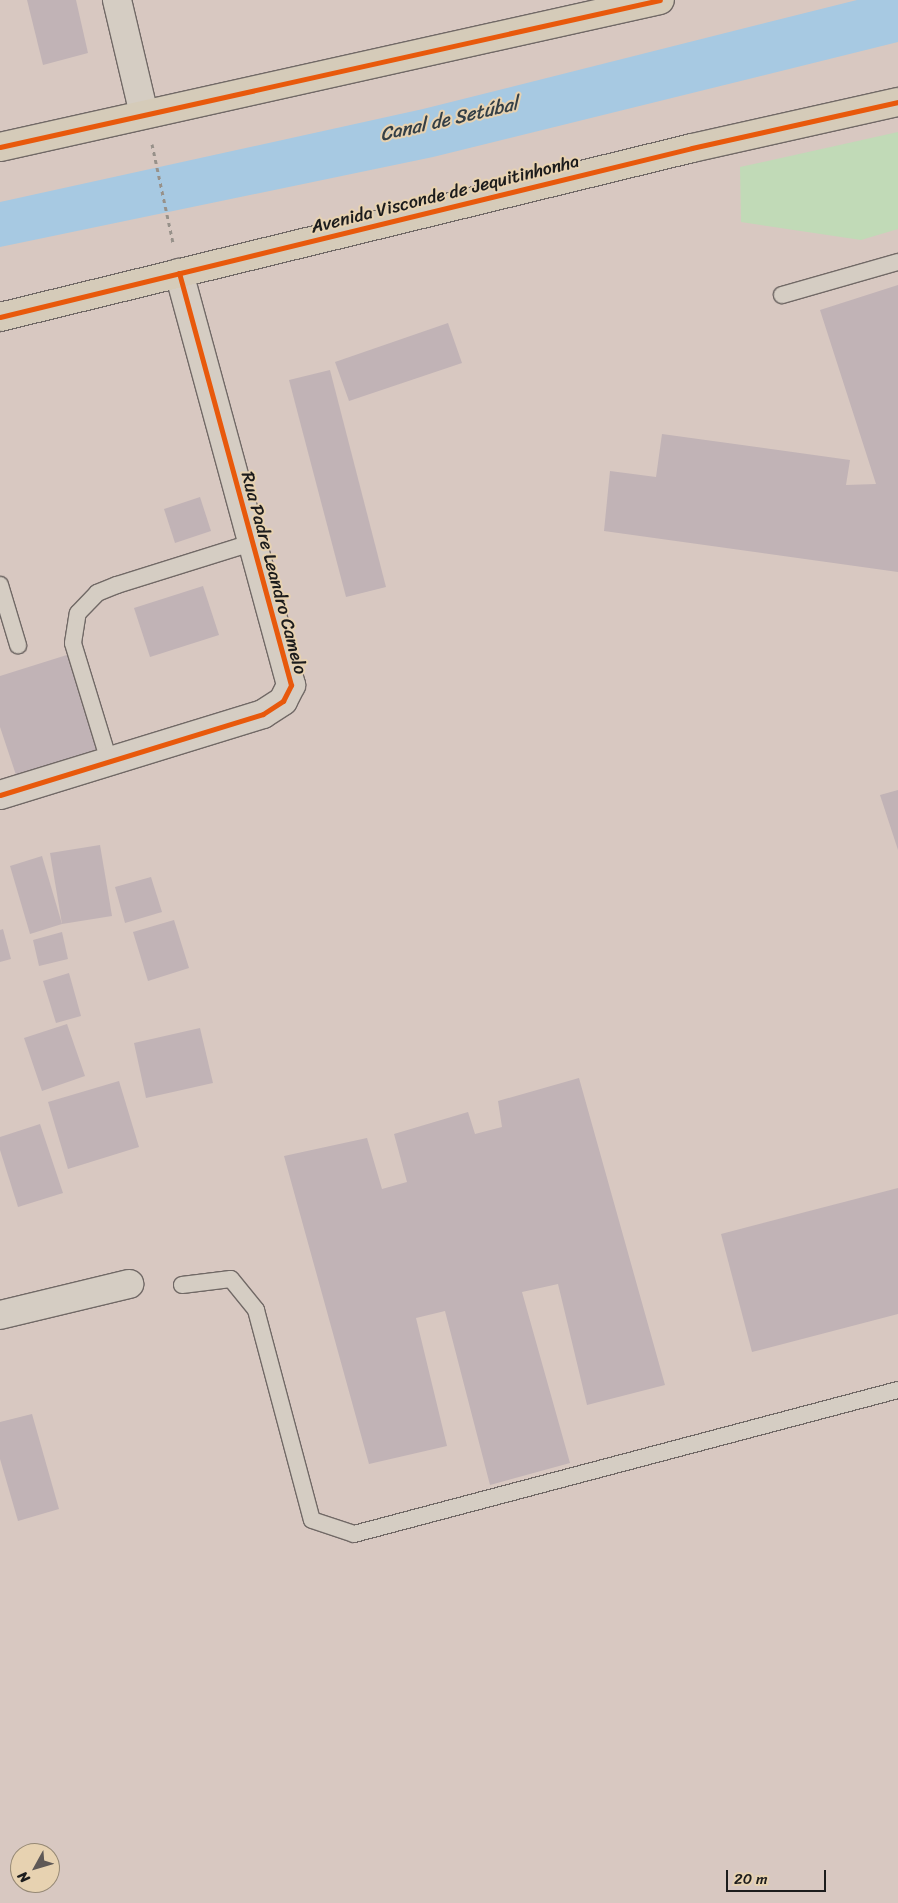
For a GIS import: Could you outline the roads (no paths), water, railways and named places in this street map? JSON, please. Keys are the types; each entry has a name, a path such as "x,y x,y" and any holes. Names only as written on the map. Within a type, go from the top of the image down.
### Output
{"main road":[{"path":"0,147 660,0"},
{"name":"Avenida Visconde de Jequitinhonha","path":"0,318 179,273 898,102"}],"street":[{"path":"117,0 144,114"},
{"name":"Rua Padre Leandro Camelo","path":"0,795 263,714 283,701 292,685 251,543 179,273"},
{"path":"0,1315 129,1284"}],"lane":[{"path":"782,295 898,262"},
{"path":"109,761 73,643 78,613 97,593 251,543"},
{"path":"0,585 18,645"},
{"path":"182,1285 231,1279 256,1310 312,1520 354,1534 898,1390"}],"water":[{"name":"Canal de Setúbal","path":"857,0 898,0 898,42 433,157 0,247 0,202 423,109"}]}
